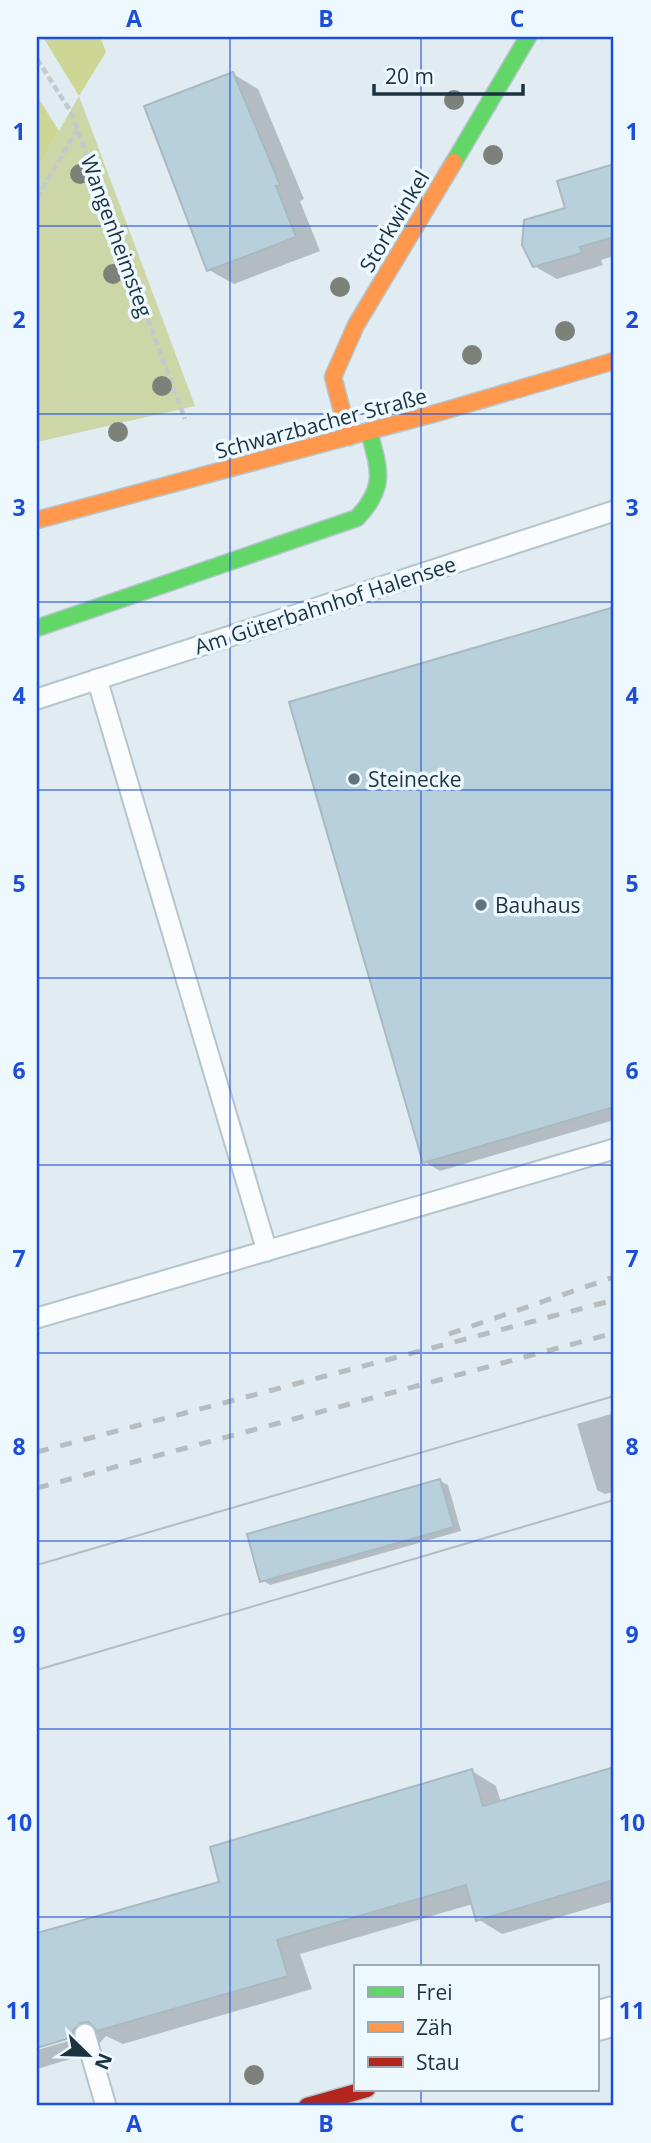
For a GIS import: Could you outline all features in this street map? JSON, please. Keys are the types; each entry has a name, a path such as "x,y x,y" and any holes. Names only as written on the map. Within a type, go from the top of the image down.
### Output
{"main road":[{"name":"Storkwinkel","path":"349,437 333,377 356,325 528,37"},
{"name":"Schwarzbacher Straße","path":"37,520 349,437 614,361"},
{"path":"37,628 357,518 369,507 381,482 369,431"},
{"path":"307,2106 363,2090"}],"lane":[{"name":"Am Güterbahnhof Halensee","path":"37,699 614,511"},
{"path":"97,679 267,1251"},
{"path":"37,1318 614,1149"},
{"path":"85,2034 106,2106"}],"path":[{"name":"Wangenheimsteg","path":"37,59 71,112 185,419"},
{"path":"37,198 78,130"}],"green space":[{"path":"43,37 100,37 106,52 79,96"},
{"path":"37,96 59,131 37,169"},
{"path":"79,96 195,406 37,442 37,169"}],"building":[{"path":"233,72 280,185 276,186 296,237 207,271 144,106"},
{"path":"614,164 614,237 580,247 582,253 533,267 522,245 524,220 565,208 557,181"},
{"name":"Bauhaus","path":"614,607 614,1107 423,1163 289,702"},
{"path":"440,1479 454,1527 260,1582 247,1534"},
{"path":"614,1767 614,1880 476,1921 466,1885 277,1940 288,1976 97,2031 89,2022 81,2023 73,2030 73,2037 37,2048 37,1933 219,1882 210,1847 472,1769 483,1806"}],"tram line":[{"path":"37,1565 614,1396"},
{"path":"37,1670 614,1500"}],"railway":[{"path":"449,1334 614,1277"},
{"path":"37,1452 614,1300"},
{"path":"37,1488 614,1333"}],"traffic: fast":[{"path":"454,162 528,37"},
{"path":"37,628 357,518 367,507 377,487 378,467 369,431"}],"traffic: slow":[{"path":"349,437 333,377 356,325 454,162"},
{"path":"37,520 440,412 614,361"}],"traffic: jam":[{"path":"307,2106 363,2090"}],"place":[{"name":"Steinecke","path":"354,779"},
{"name":"Bauhaus","path":"481,905"}]}
